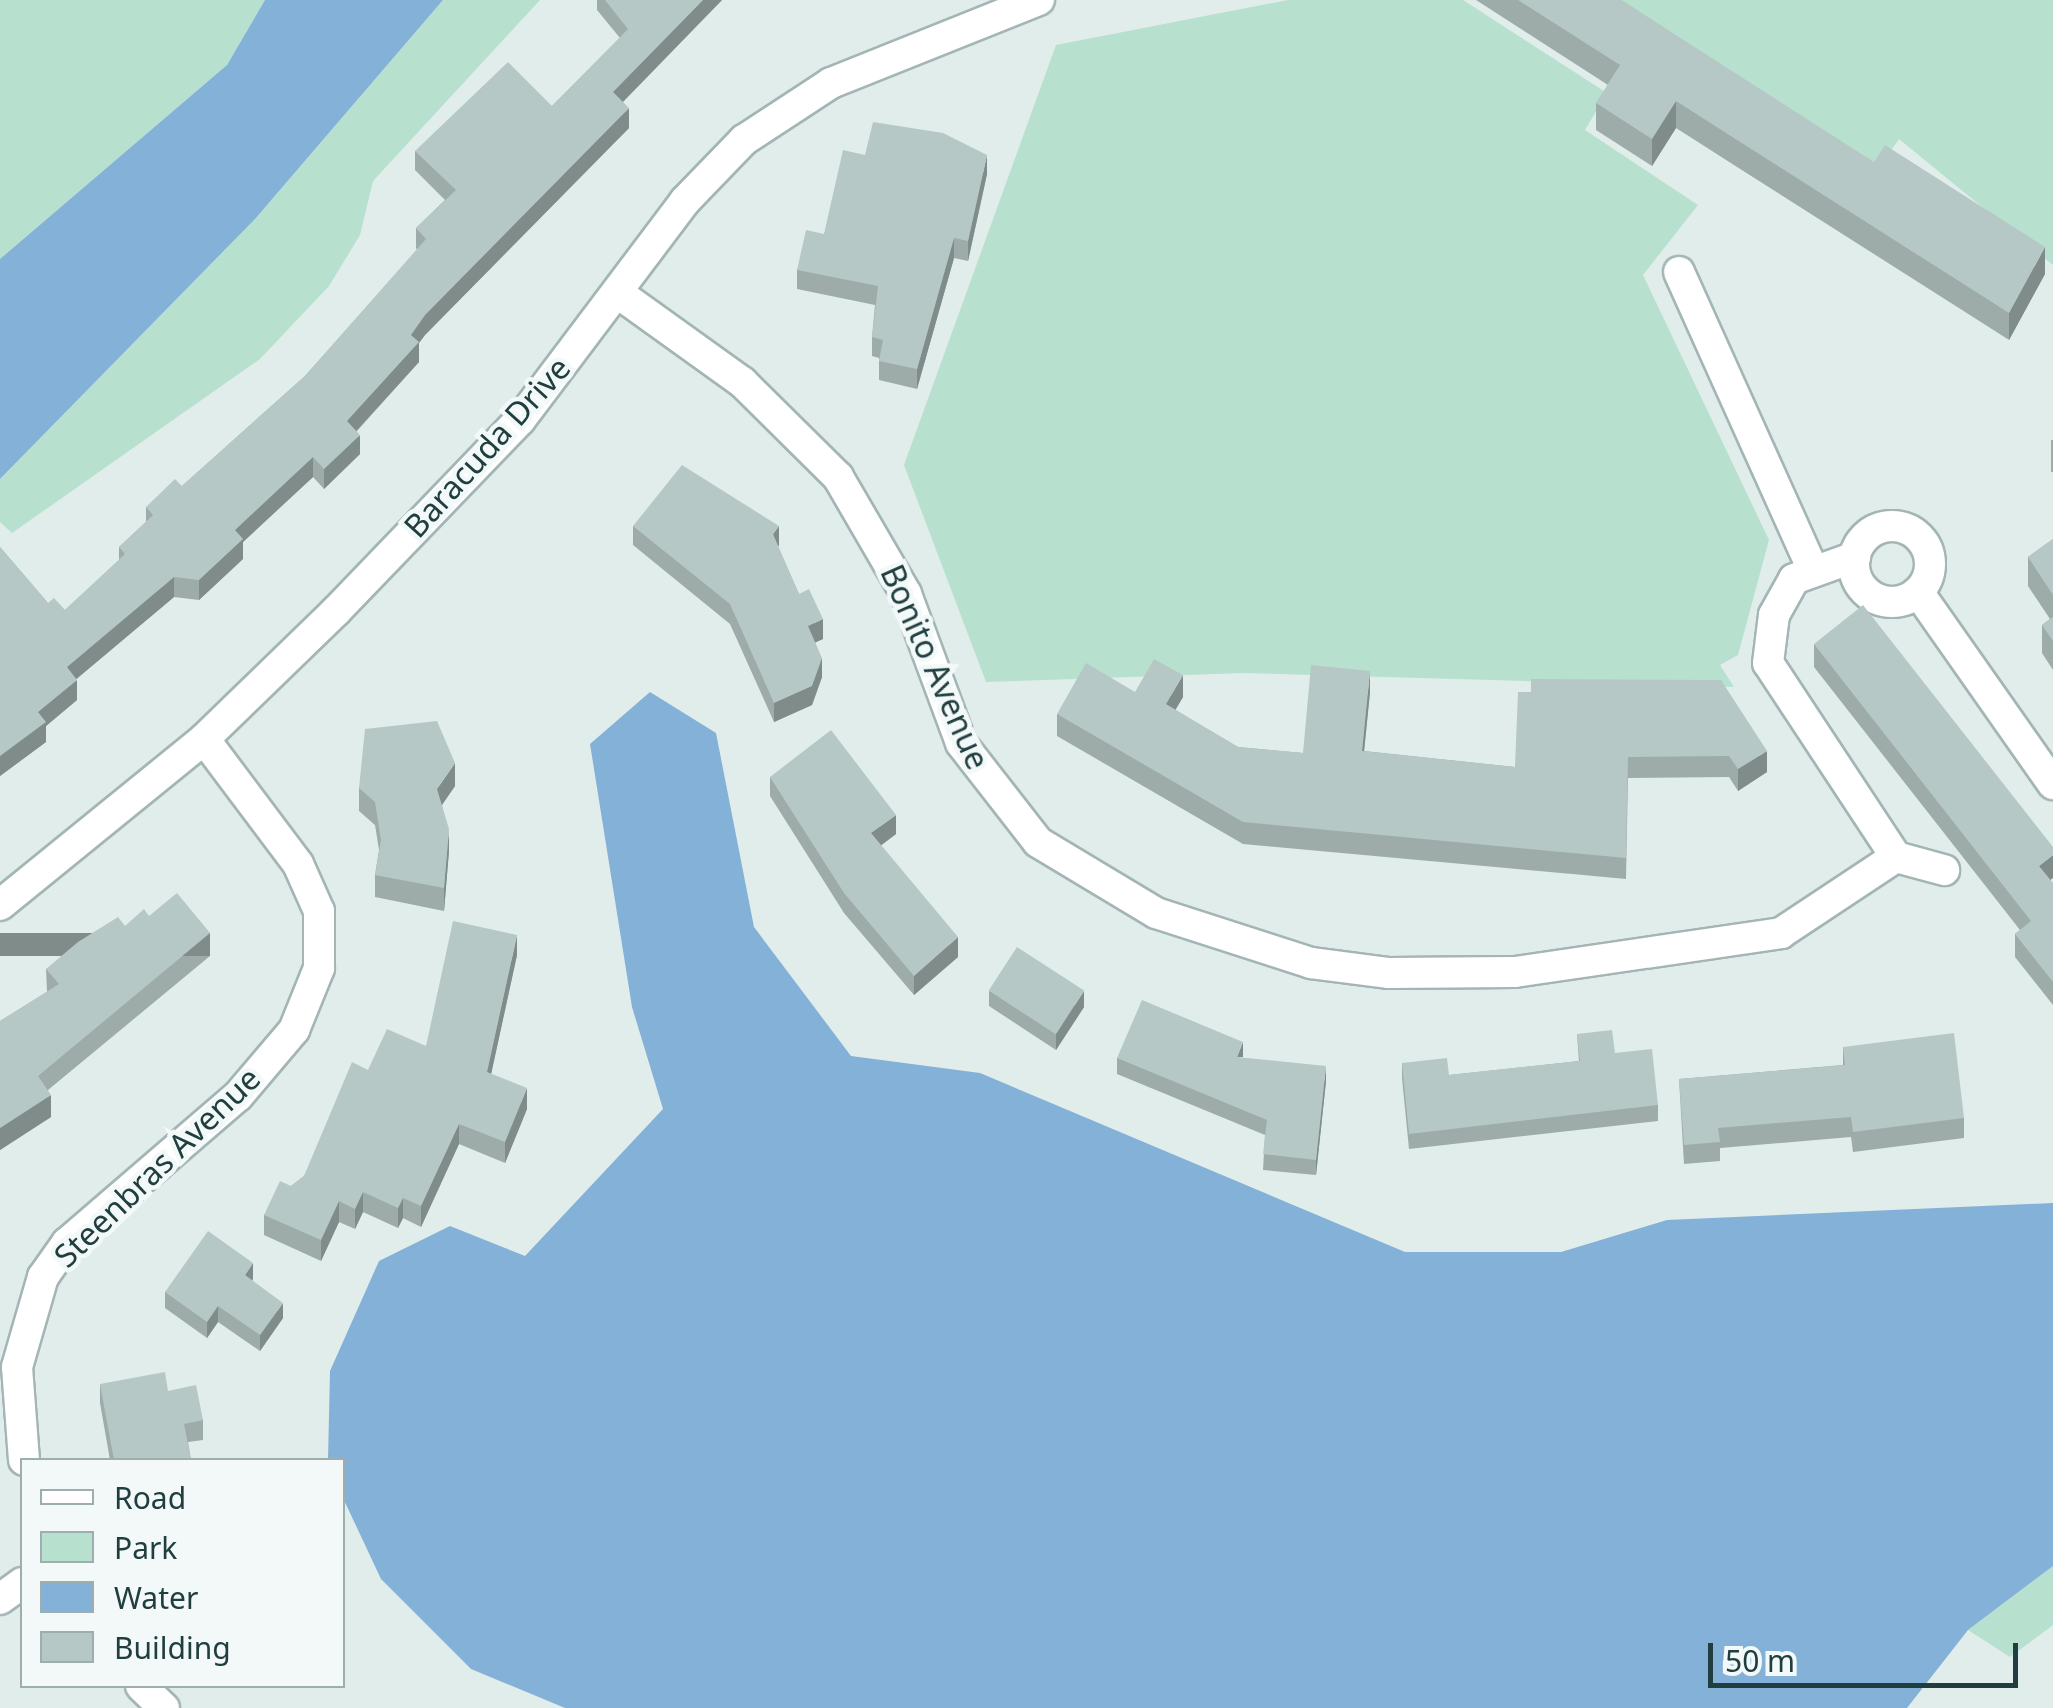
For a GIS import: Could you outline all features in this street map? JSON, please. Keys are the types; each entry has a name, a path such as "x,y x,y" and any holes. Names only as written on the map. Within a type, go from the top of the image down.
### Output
{"street":[{"name":"Baracuda Drive","path":"0,905 204,740 520,420 716,165 789,107 910,46 1039,0"},
{"path":"1679,272 1813,570"},
{"name":"Bonito Avenue","path":"618,293 742,382 838,477 906,594 962,743 1028,831 1086,877 1260,950 1389,973 1515,972 1781,934 1896,857"},
{"path":"1918,592 1930,566 1910,530 1883,526 1855,557 1794,579 1774,614 1768,662 1896,857 1944,870"},
{"path":"1855,557 1874,598 1918,592"},
{"path":"1918,592 2053,784"},
{"name":"Steenbras Avenue","path":"24,1458 17,1366 43,1277 67,1243 238,1096 294,1030 319,968 319,911 298,864 204,740"},
{"path":"143,1688 164,1708"}],"green space":[{"path":"0,0 265,0 227,65 0,259"},
{"path":"443,0 540,0 373,181 360,235 329,286 260,359 12,533 0,522 0,479 255,219"},
{"path":"1288,0 1463,0 1607,93 1585,130 1698,205 1643,275 1769,540 1738,655 1720,665 1734,687 1243,673 986,682 904,465 1056,45"},
{"path":"1592,0 2053,0 2053,265 1899,139 1871,179"},
{"path":"2053,1566 2053,1625 2010,1657 1968,1630"}],"water":[{"path":"265,0 443,0 255,219 0,479 0,259 227,65"},
{"path":"650,692 716,733 754,927 851,1056 980,1073 1405,1252 1561,1252 1667,1220 2053,1203 2053,1566 1968,1630 1907,1708 565,1708 471,1669 381,1579 345,1502 345,1458 328,1458 330,1371 379,1261 450,1226 525,1256 663,1109 632,1007 590,744"}],"building":[{"path":"605,0 703,0 613,92 629,108 425,315 411,335 419,342 347,421 360,435 324,469 313,457 235,530 243,539 199,580 174,577 67,667 77,680 38,712 46,722 0,756 0,547 48,603 54,598 65,610 125,554 119,547 153,515 146,507 175,479 182,486 305,376 426,239 416,228 456,190 415,151 508,62 552,106 628,29"},
{"path":"1518,0 1621,0 1874,162 1885,145 2045,247 2009,313 1676,101 1652,139 1596,103 1620,65"},
{"path":"873,122 943,133 987,155 968,241 954,238 917,369 879,361 883,340 872,337 878,286 797,270 806,230 824,234 843,150 865,155"},
{"path":"682,465 779,526 773,534 799,594 809,589 823,619 808,626 822,658 812,686 774,703 730,604 633,526"},
{"path":"2053,539 2053,595 2028,557"},
{"path":"1863,605 2053,847 2053,855 2039,866 2053,883 2053,982 2015,934 2031,921 1814,644"},
{"path":"2053,617 2053,641 2042,625"},
{"path":"1154,659 1183,675 1166,704 1238,747 1303,753 1311,665 1370,671 1362,751 1515,767 1518,692 1531,692 1531,679 1721,680 1767,751 1738,769 1729,756 1628,757 1626,858 1243,822 1057,714 1086,663 1135,692"},
{"path":"437,721 455,763 437,789 449,829 444,888 375,875 381,840 375,802 359,788 365,729"},
{"path":"831,730 896,815 871,833 958,937 914,976 844,893 770,777"},
{"path":"177,893 210,933 38,1076 51,1095 0,1128 0,1021 59,984 46,969 78,942 118,917 125,926 144,909 149,916"},
{"path":"453,921 517,935 487,1072 527,1088 505,1142 459,1124 421,1206 403,1198 398,1208 363,1192 355,1209 339,1201 321,1240 264,1215 280,1181 291,1186 304,1176 352,1062 368,1070 387,1029 426,1046"},
{"path":"1017,947 1084,991 1056,1034 989,991"},
{"path":"1142,1000 1243,1042 1237,1057 1326,1066 1316,1160 1263,1154 1267,1120 1117,1058"},
{"path":"1612,1030 1615,1053 1652,1049 1658,1105 1409,1134 1402,1063 1447,1058 1449,1075 1580,1061 1577,1034"},
{"path":"1954,1033 1964,1118 1853,1132 1851,1117 1718,1128 1720,1142 1684,1145 1679,1079 1845,1065 1843,1047"},
{"path":"208,1231 253,1263 245,1275 283,1303 260,1335 218,1306 207,1322 165,1292"},
{"path":"165,1372 168,1391 196,1385 203,1420 184,1424 191,1458 114,1458 100,1384"}]}
